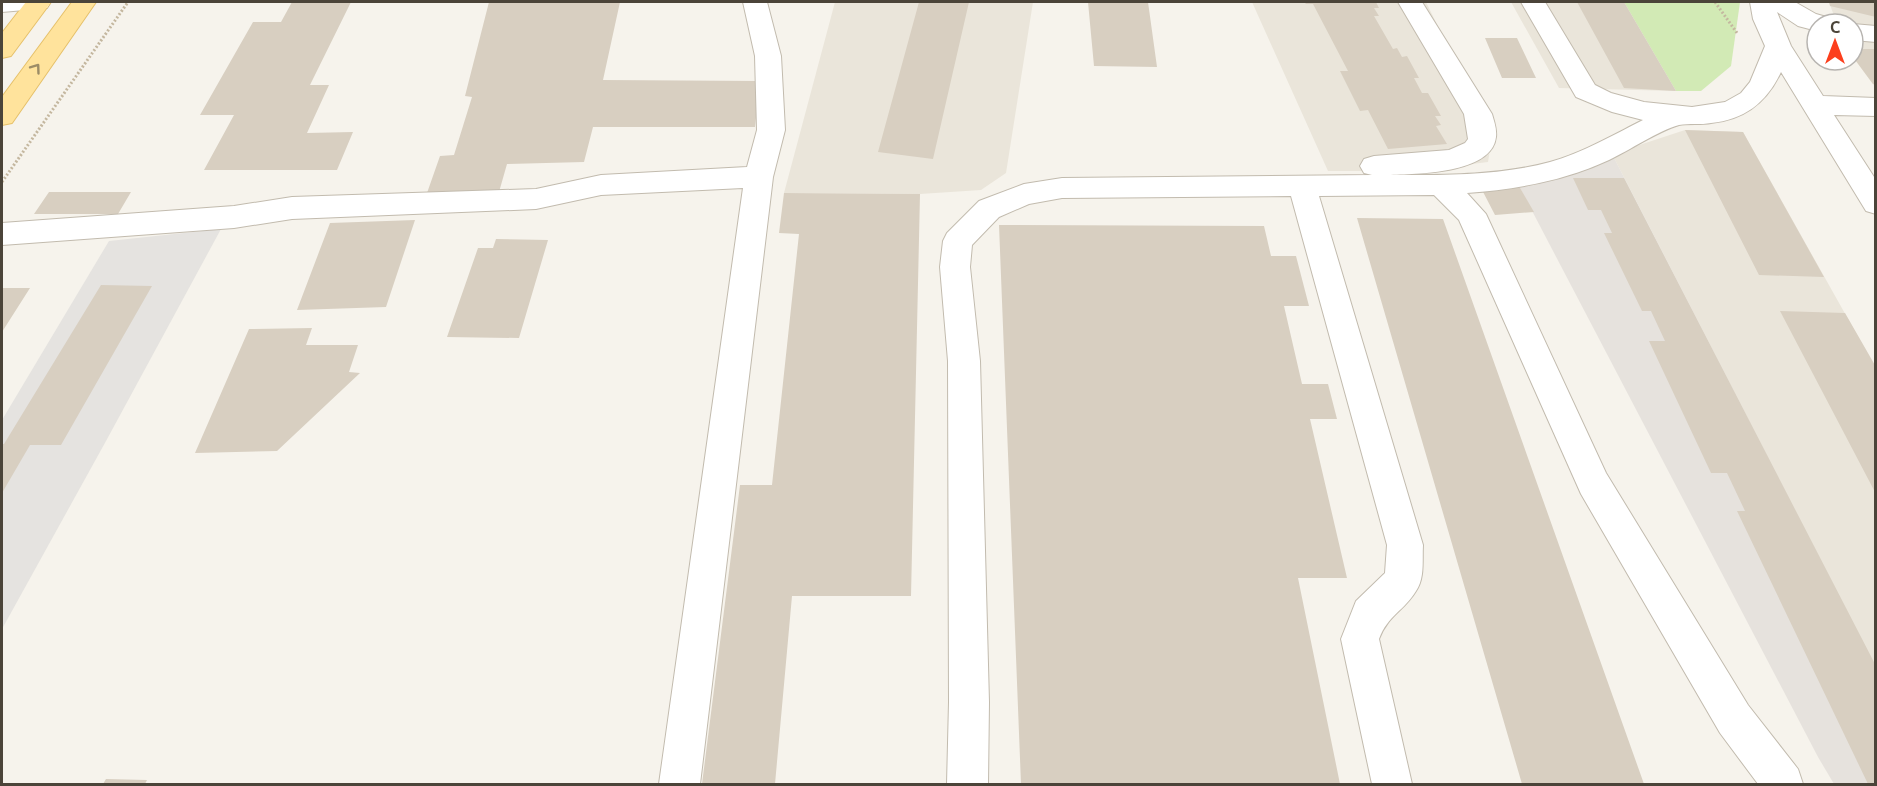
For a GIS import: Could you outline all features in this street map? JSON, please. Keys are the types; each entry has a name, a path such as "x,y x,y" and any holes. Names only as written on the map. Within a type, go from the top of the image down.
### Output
{"main road":[{"path":"2,50 38,2"},
{"path":"2,116 84,2"}],"street":[{"path":"2,4 38,2"},
{"path":"679,784 759,177 771,130 768,56 754,2"},
{"path":"1371,166 1460,158 1474,151 1481,141 1482,129 1478,114 1410,2"},
{"path":"1533,2 1585,91 1598,99 1673,117 1727,111 1750,99 1768,75 1778,46"},
{"path":"1762,2 1766,19 1778,46 1875,204"},
{"path":"1778,2 1805,19"},
{"path":"1814,105 1875,107"},
{"path":"967,784 969,702 964,361 955,267 958,240 989,209 1024,194 1062,188 1441,185 1504,180 1555,171 1598,154 1673,117"},
{"path":"2,234 234,217 292,208 536,199 601,185 759,177"},
{"path":"1441,185 1471,214 1593,483 1734,719 1783,784"},
{"path":"1302,186 1405,545 1403,580 1369,614 1360,639 1392,784"}],"path":[{"path":"2,182 128,2"}],"shaded area":[{"path":"835,2 1033,2 1006,173 981,190 920,194 784,193"},
{"path":"1252,2 1426,2 1492,137 1488,162 1416,171 1328,171"},
{"path":"1511,2 1624,2 1676,91 1559,88"},
{"path":"1829,2 1875,2 1875,87 1864,72 1865,12 1833,12"},
{"path":"1685,130 1743,132 1875,367 1875,666 1612,154"},
{"path":"1612,154 1875,666 1875,784 1834,784 1519,186"},
{"path":"221,229 2,629 2,420 109,241"}],"green space":[{"path":"1624,2 1740,2 1731,66 1701,91 1676,91"}],"building":[{"path":"292,2 351,2 310,85 329,85 307,133 353,132 337,170 204,170 234,115 200,115 253,22 281,22"},
{"path":"489,2 620,2 603,80 760,81 755,127 593,127 584,162 507,164 499,192 427,193 440,156 454,155 472,97 465,96"},
{"path":"919,2 969,2 933,159 878,152"},
{"path":"1088,2 1148,2 1157,67 1094,66"},
{"path":"1304,2 1376,2 1379,8 1374,8 1379,16 1374,16 1393,49 1397,48 1402,57 1407,56 1419,78 1414,78 1422,93 1428,93 1441,116 1435,116 1441,125 1436,126 1447,144 1388,149 1368,110 1360,111 1340,71 1348,71 1313,4"},
{"path":"1577,2 1624,2 1676,91 1624,88"},
{"path":"1829,2 1876,2 1876,17 1865,14 1865,12 1830,6"},
{"path":"1485,38 1517,38 1536,78 1502,78"},
{"path":"1865,49 1876,49 1876,84 1873,84 1864,72"},
{"path":"1685,130 1743,132 1824,277 1759,275"},
{"path":"1573,178 1624,178 1876,666 1876,784 1868,784 1737,511 1745,511 1727,473 1711,473 1649,341 1665,341 1651,311 1642,311 1604,233 1612,233 1601,210 1588,210"},
{"path":"1519,186 1534,212 1495,215 1481,188"},
{"path":"49,192 131,192 118,214 34,214"},
{"path":"784,193 920,194 911,596 792,596 775,784 702,784 740,485 772,485 799,234 779,233"},
{"path":"1357,218 1443,219 1644,784 1522,784"},
{"path":"415,220 386,307 297,310 330,223"},
{"path":"999,225 1264,226 1271,256 1296,256 1309,306 1284,306 1302,384 1328,384 1337,419 1310,419 1347,578 1298,578 1340,784 1021,784"},
{"path":"496,239 548,240 519,338 447,337 478,248 493,248"},
{"path":"101,285 152,286 61,445 30,445 2,493 2,444"},
{"path":"2,288 30,288 2,332"},
{"path":"1780,311 1845,313 1876,367 1876,494"},
{"path":"312,328 306,345 358,345 349,372 360,373 277,451 195,453 249,329"},
{"path":"106,779 147,780 145,784 103,784"}]}
